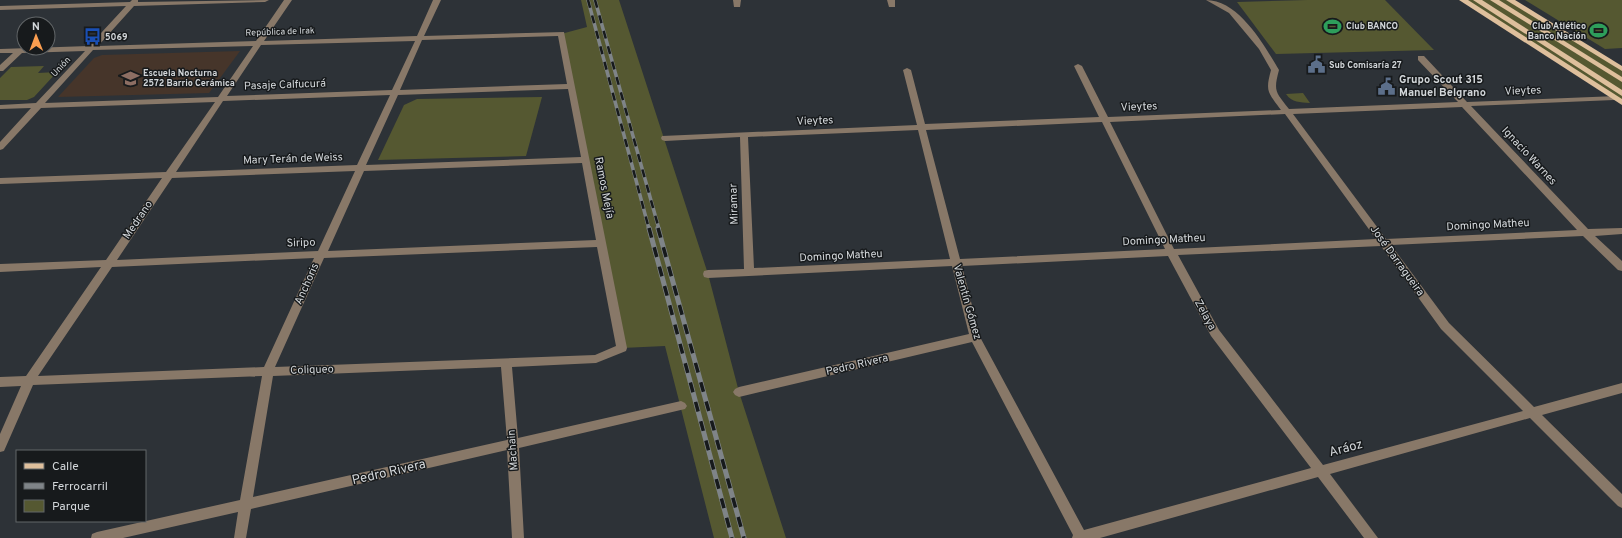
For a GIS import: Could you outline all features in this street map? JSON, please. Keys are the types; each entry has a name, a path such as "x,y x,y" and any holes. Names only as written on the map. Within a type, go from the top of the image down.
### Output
{"main road":[{"path":"1464,0 1619,95"},
{"path":"1477,0 1619,95 1622,103"},
{"path":"1494,0 1622,80"},
{"path":"1510,0 1622,69"}],"street":[{"path":"0,8 134,2 265,0"},
{"name":"Medrano","path":"0,447 28,381 288,0"},
{"name":"Anchoris","path":"240,538 268,371 437,0"},
{"name":"José Darragueira","path":"1210,0 1232,11 1271,60 1275,70 1271,85 1273,93 1445,326 1622,502"},
{"name":"Unión","path":"0,147 134,2"},
{"name":"República de Irak","path":"56,49 561,34"},
{"name":"Ramos Mejía","path":"561,34 622,348"},
{"name":"República de Irak","path":"0,51 16,51"},
{"path":"0,70 16,54"},
{"name":"Ignacio Warnes","path":"1421,58 1585,232 1622,267"},
{"name":"Zelaya","path":"1078,66 1171,252 1215,333 1372,538"},
{"name":"Valentín Gómez","path":"907,70 976,337 1080,538"},
{"name":"Pasaje Calfucurá","path":"0,108 571,86"},
{"name":"Vieytes","path":"665,138 1464,105 1619,95"},
{"name":"Miramar","path":"744,135 749,272"},
{"name":"Mary Terán de Weiss","path":"0,181 586,160"},
{"name":"Domingo Matheu","path":"708,274 1622,230"},
{"name":"Siripo","path":"0,268 602,243"},
{"name":"Pedro Rivera","path":"739,392 976,337"},
{"name":"Coliqueo","path":"0,382 596,359 622,348"},
{"name":"Machain","path":"506,362 513,445 518,538"},
{"name":"Aráoz","path":"1080,538 1622,388"},
{"name":"Pedro Rivera","path":"97,538 681,406"}],"shaded area":[{"name":"Escuela Nocturna 2572 Barrio Cerámica","path":"240,51 209,93 58,97 94,58 102,55"}],"green space":[{"path":"581,0 619,0 708,274 739,392 786,538 714,538 665,346 622,348 561,34 587,27"},
{"name":"Club BANCO","path":"1385,0 1434,50 1276,54 1237,2"},
{"path":"1463,0 1510,0 1622,69 1622,103"},
{"name":"Club Atlético Banco Nación","path":"1525,0 1622,0 1622,48 1605,49"},
{"path":"44,66 38,73 57,72 34,97 27,100 0,100 0,78 11,67"},
{"path":"1303,93 1310,103 1294,101 1286,94"},
{"path":"542,97 526,156 378,160 404,105 417,99"}],"railway":[{"path":"588,0 649,229"},
{"path":"595,0 659,229"},
{"path":"649,228 732,538"},
{"path":"658,228 744,538"}],"place":[{"name":"Club BANCO","path":"1333,26"},
{"name":"Club Atlético Banco Nación","path":"1599,31"},
{"name":"5069","path":"92,37"},
{"name":"Sub Comisaría 27","path":"1316,65"},
{"name":"Escuela Nocturna 2572 Barrio Cerámica","path":"130,78"},
{"name":"Grupo Scout 315 Manuel Belgrano","path":"1386,86"}]}
